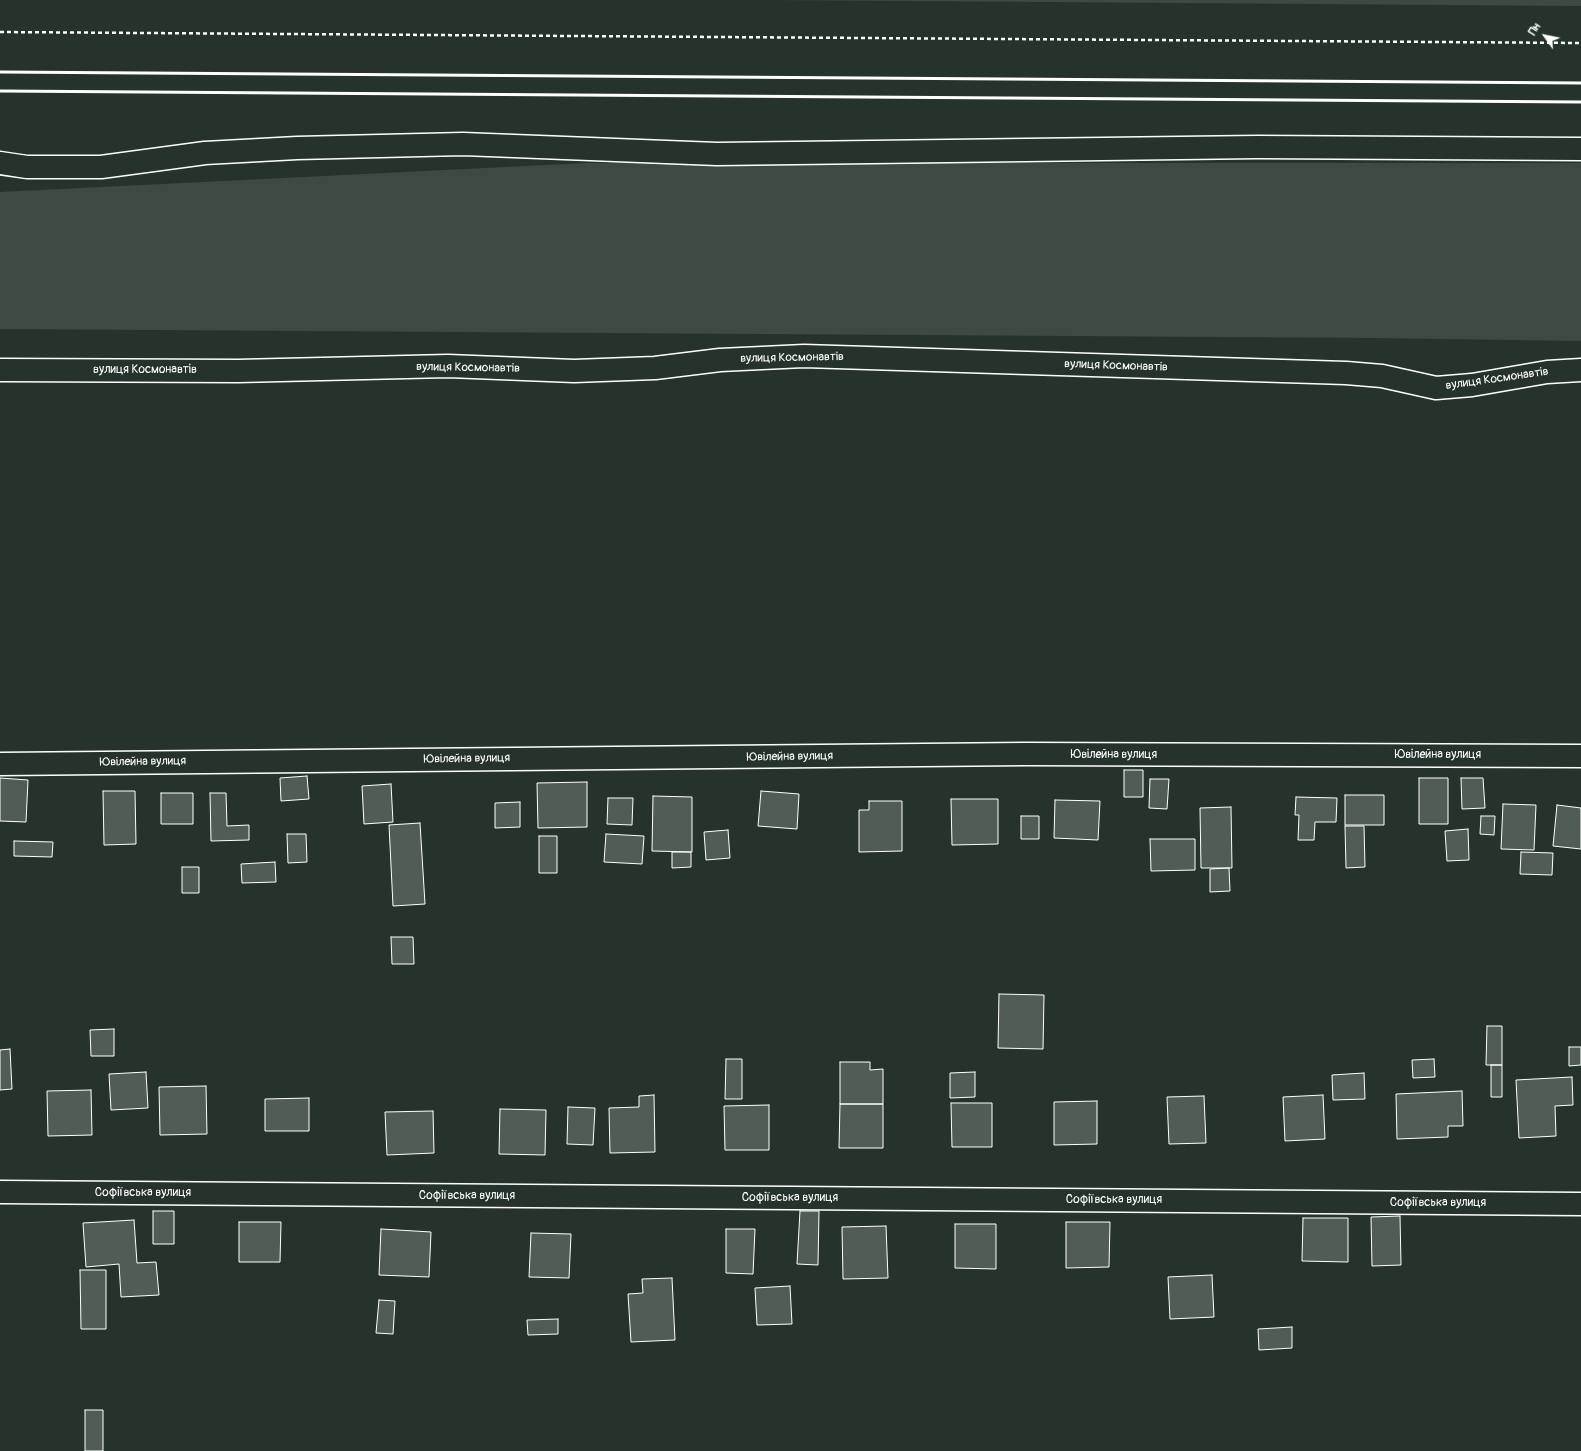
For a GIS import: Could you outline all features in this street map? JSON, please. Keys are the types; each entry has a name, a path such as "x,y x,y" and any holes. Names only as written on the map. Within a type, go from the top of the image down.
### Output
{"street":[{"path":"0,163 27,167 101,167 206,153 297,148 463,144 717,154 1257,147 1581,149"},
{"name":"вулиця Космонавтів","path":"0,370 238,371 448,366 574,371 655,368 720,360 804,356 1346,373 1382,376 1436,388 1472,385 1547,372 1581,370"},
{"name":"Ювілейна вулиця","path":"0,764 1024,754 1581,756"},
{"name":"Софіївська вулиця","path":"0,1192 1581,1204"}],"path":[{"path":"0,32 1581,43"}],"shaded area":[{"path":"764,0 1581,0 1581,6 914,1"},
{"path":"587,163 1581,163 1581,341 1373,338 0,329 0,192"}],"building":[{"path":"1124,770 1143,770 1143,797 1124,797"},
{"path":"307,776 309,799 281,801 280,778"},
{"path":"0,778 28,780 26,822 0,821"},
{"path":"1419,778 1448,778 1448,824 1419,824"},
{"path":"1461,778 1483,778 1485,808 1462,809"},
{"path":"1150,779 1169,779 1167,809 1149,808"},
{"path":"587,782 587,827 538,828 537,783"},
{"path":"391,784 393,822 364,824 362,786"},
{"path":"103,791 135,791 136,844 104,845"},
{"path":"761,791 799,794 797,829 758,826"},
{"path":"161,793 193,793 193,824 161,824"},
{"path":"210,793 226,793 227,826 249,825 249,840 211,841"},
{"path":"1345,795 1384,795 1384,825 1345,825"},
{"path":"653,796 692,797 692,852 652,851"},
{"path":"1296,797 1337,798 1336,822 1315,822 1314,840 1298,840 1299,815 1295,815"},
{"path":"608,798 633,798 632,825 607,824"},
{"path":"951,799 998,799 998,844 952,845"},
{"path":"1055,800 1100,801 1098,840 1054,838"},
{"path":"869,801 902,801 902,851 859,852 859,810 869,810"},
{"path":"520,802 520,827 495,828 495,803"},
{"path":"1503,804 1536,805 1534,850 1501,849"},
{"path":"1557,805 1581,808 1581,849 1553,846"},
{"path":"1231,807 1232,868 1201,868 1200,808"},
{"path":"1021,816 1039,816 1039,839 1021,839"},
{"path":"1481,816 1495,816 1494,835 1480,834"},
{"path":"420,823 425,904 393,906 389,825"},
{"path":"1345,826 1364,826 1365,867 1346,868"},
{"path":"1468,829 1469,860 1447,861 1445,831"},
{"path":"728,830 730,858 706,860 704,832"},
{"path":"287,834 306,834 307,862 288,863"},
{"path":"606,834 644,836 642,864 604,862"},
{"path":"539,836 557,836 557,873 539,873"},
{"path":"1150,839 1195,839 1195,870 1151,871"},
{"path":"14,841 53,842 52,857 14,856"},
{"path":"672,852 691,852 691,867 672,868"},
{"path":"1521,852 1553,853 1552,875 1520,874"},
{"path":"275,862 276,882 242,883 241,864"},
{"path":"182,867 199,867 199,893 182,893"},
{"path":"1229,868 1230,891 1210,892 1210,869"},
{"path":"391,937 413,937 414,964 392,964"},
{"path":"999,994 1044,995 1043,1049 998,1048"},
{"path":"1487,1026 1502,1026 1502,1065 1486,1065"},
{"path":"114,1029 114,1056 91,1056 90,1030"},
{"path":"1569,1047 1581,1047 1581,1065 1569,1066"},
{"path":"10,1049 12,1089 0,1090 0,1050"},
{"path":"726,1059 742,1059 742,1099 725,1099"},
{"path":"1434,1059 1435,1077 1413,1078 1412,1060"},
{"path":"840,1062 870,1062 870,1070 883,1069 883,1104 840,1104"},
{"path":"1491,1065 1502,1065 1502,1097 1491,1097"},
{"path":"146,1072 148,1108 111,1110 109,1074"},
{"path":"975,1072 975,1097 950,1098 950,1073"},
{"path":"1364,1073 1365,1099 1333,1100 1332,1075"},
{"path":"1572,1077 1573,1105 1555,1106 1556,1136 1519,1138 1516,1080"},
{"path":"206,1086 207,1134 160,1135 159,1087"},
{"path":"91,1090 92,1135 48,1136 47,1091"},
{"path":"1462,1091 1463,1126 1448,1126 1448,1137 1397,1139 1396,1094"},
{"path":"654,1095 655,1152 610,1153 609,1108 639,1107 639,1096"},
{"path":"1323,1095 1325,1139 1285,1141 1283,1097"},
{"path":"1204,1096 1206,1143 1169,1144 1167,1097"},
{"path":"309,1098 309,1131 265,1131 265,1099"},
{"path":"1097,1101 1097,1144 1054,1145 1054,1102"},
{"path":"951,1103 992,1103 992,1147 952,1147"},
{"path":"840,1104 883,1104 883,1148 839,1148"},
{"path":"769,1105 769,1150 725,1150 724,1106"},
{"path":"568,1107 595,1108 593,1145 567,1144"},
{"path":"500,1109 546,1110 545,1155 499,1154"},
{"path":"433,1111 434,1153 387,1155 385,1112"},
{"path":"153,1211 174,1211 174,1244 153,1244"},
{"path":"800,1211 819,1211 818,1265 797,1264"},
{"path":"1400,1216 1401,1265 1372,1266 1371,1217"},
{"path":"1303,1218 1348,1218 1348,1262 1302,1261"},
{"path":"134,1220 137,1263 156,1262 159,1295 121,1297 119,1264 86,1267 83,1223"},
{"path":"239,1222 281,1222 280,1262 239,1262"},
{"path":"1066,1222 1110,1222 1109,1267 1066,1268"},
{"path":"955,1224 996,1224 996,1269 955,1268"},
{"path":"886,1226 888,1278 843,1279 842,1227"},
{"path":"381,1229 431,1232 429,1277 379,1275"},
{"path":"726,1229 755,1229 753,1274 726,1273"},
{"path":"531,1233 571,1234 569,1278 529,1277"},
{"path":"80,1270 106,1270 106,1329 81,1329"},
{"path":"1212,1275 1214,1317 1170,1319 1168,1277"},
{"path":"672,1278 675,1340 631,1342 628,1294 643,1293 642,1279"},
{"path":"790,1286 792,1324 757,1325 755,1288"},
{"path":"379,1300 395,1301 393,1334 376,1333"},
{"path":"558,1319 558,1334 528,1335 527,1320"},
{"path":"1292,1327 1292,1348 1259,1350 1258,1329"},
{"path":"85,1410 103,1410 103,1451 85,1451"}],"railway":[{"path":"0,72 1581,83"},
{"path":"0,91 1581,102"}]}
